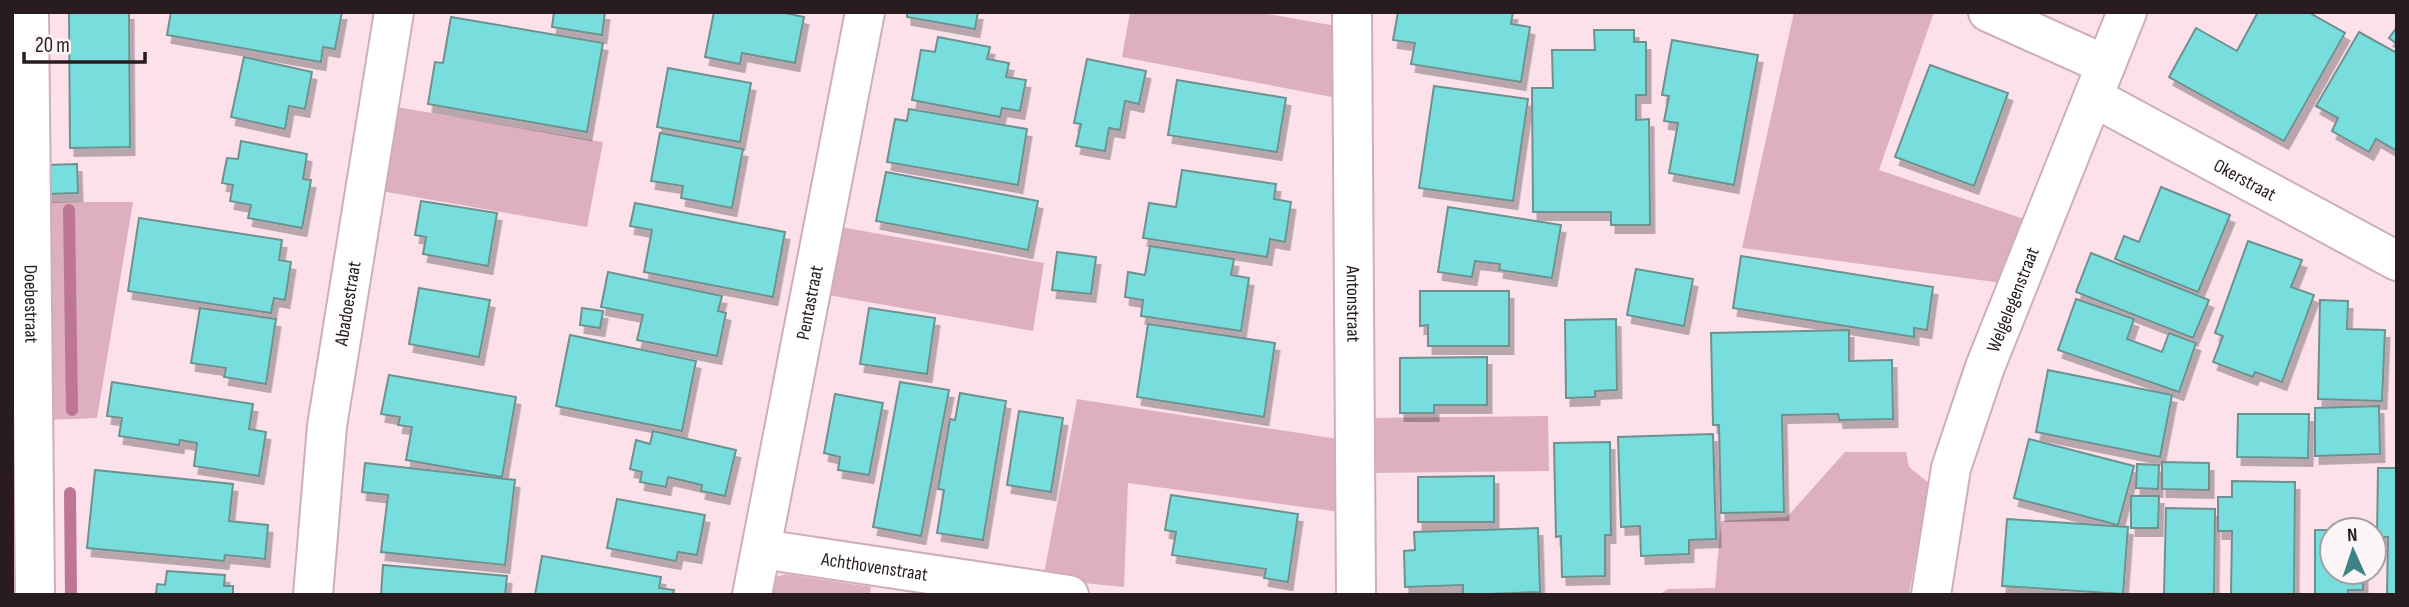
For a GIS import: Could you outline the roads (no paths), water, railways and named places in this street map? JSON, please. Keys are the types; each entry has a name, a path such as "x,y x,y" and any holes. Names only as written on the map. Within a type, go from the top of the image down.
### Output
{"street":[{"name":"Doebestraat","path":"29,12 35,595"},
{"name":"Abadoestraat","path":"313,595 327,426 394,12"},
{"name":"Pentastraat","path":"752,595 865,12"},
{"name":"Antonstraat","path":"1352,12 1356,595"},
{"name":"Okerstraat","path":"1988,12 2397,261"},
{"name":"Welgelegenstraat","path":"1931,595 1951,468 1985,367 2127,12"},
{"name":"Achthovenstraat","path":"762,549 1069,595"}],"waterway":[{"path":"69,210 72,410"},
{"path":"70,493 71,595"}]}
